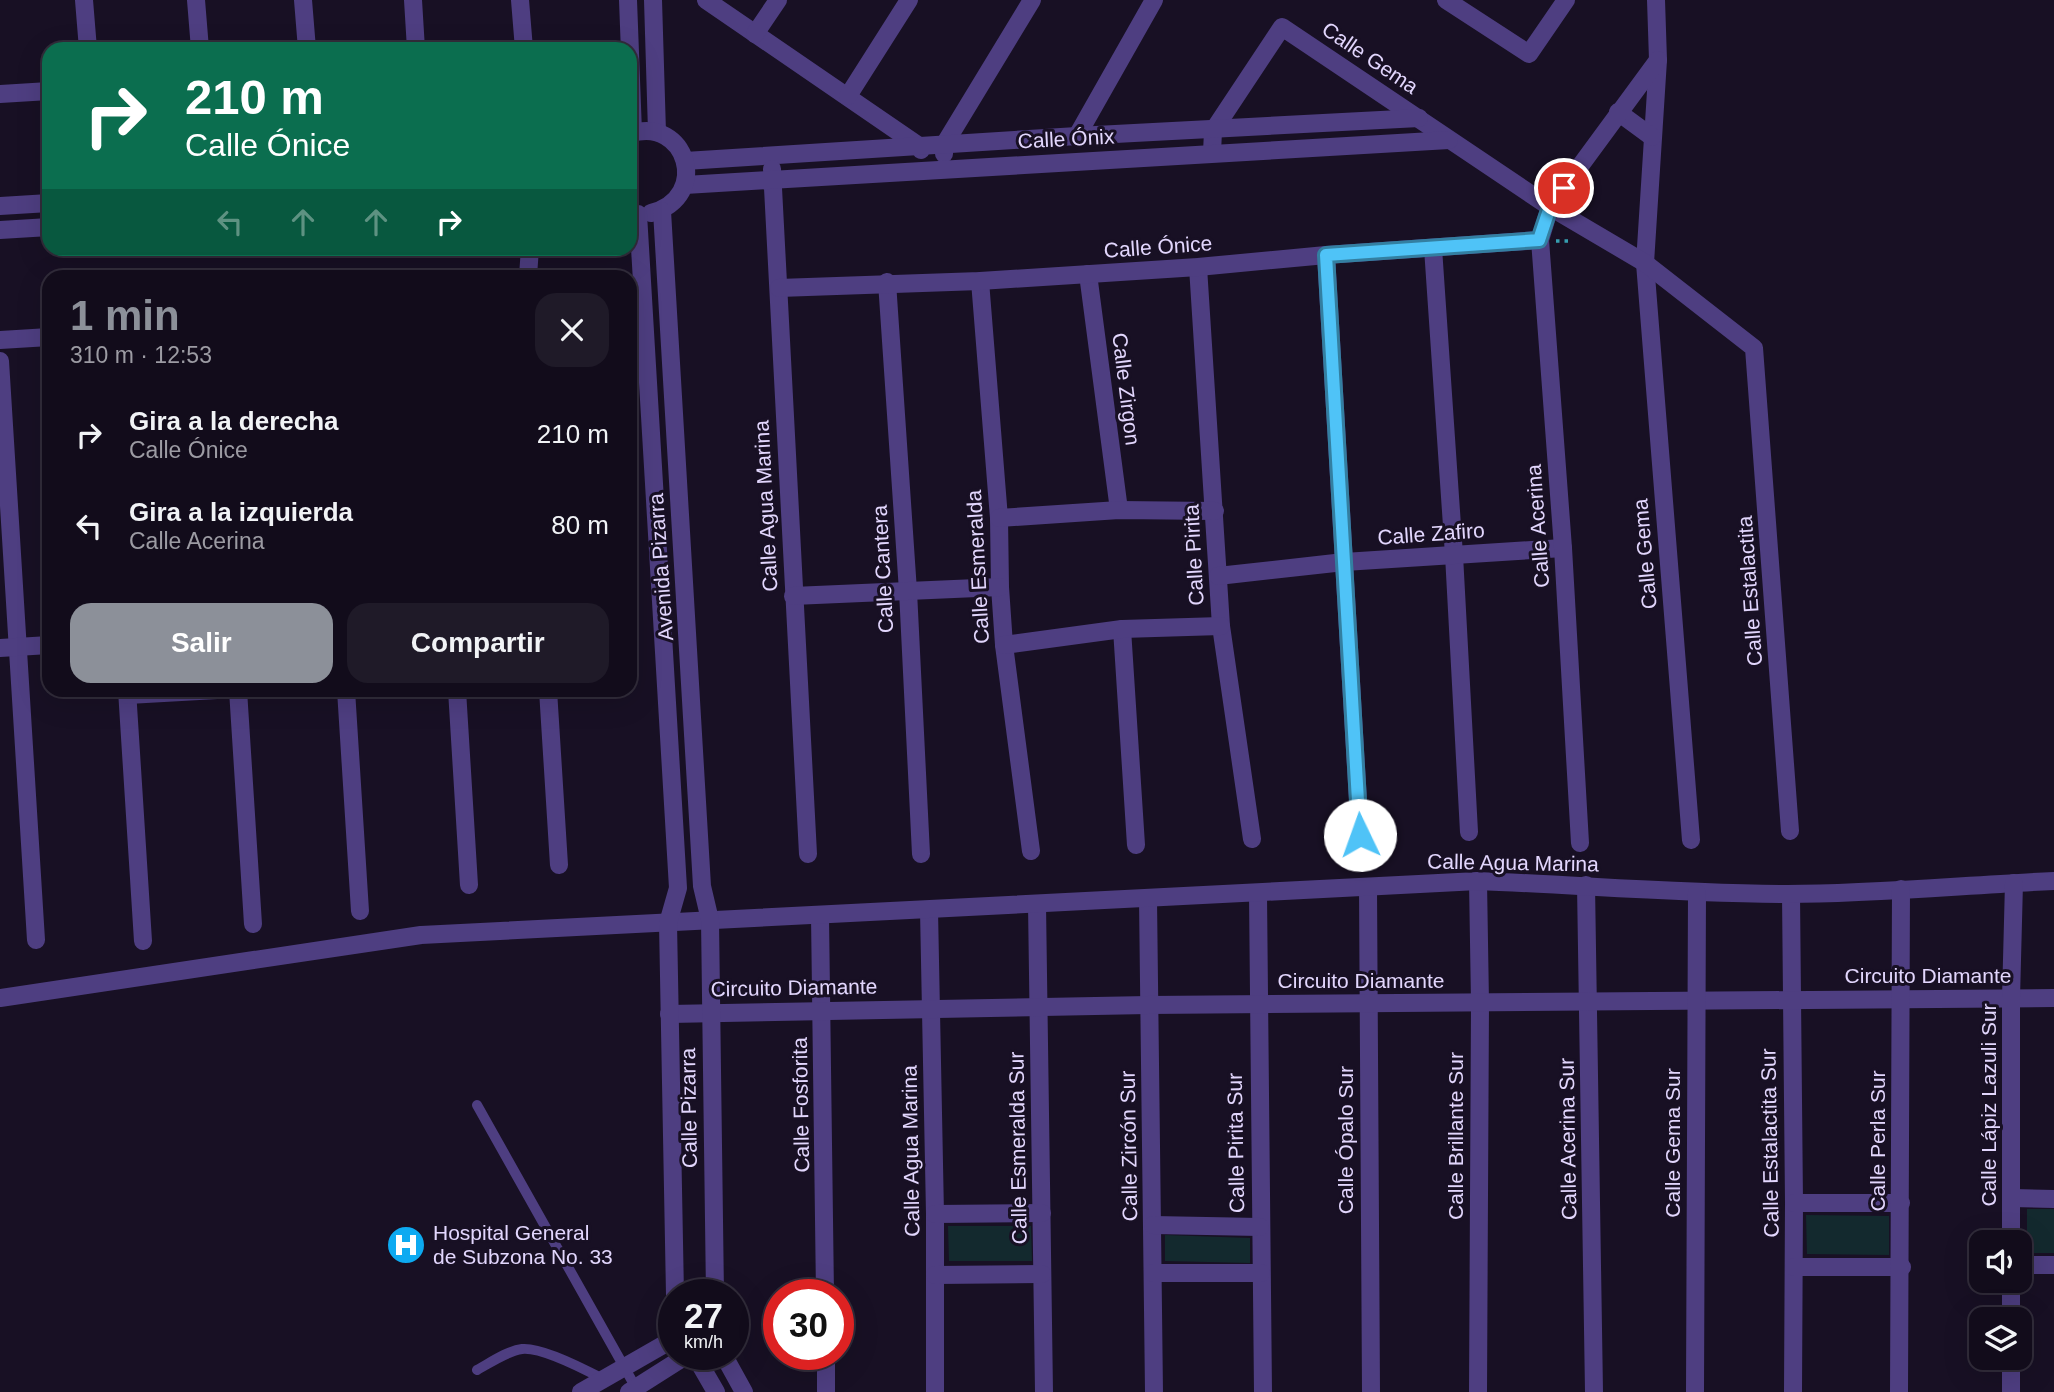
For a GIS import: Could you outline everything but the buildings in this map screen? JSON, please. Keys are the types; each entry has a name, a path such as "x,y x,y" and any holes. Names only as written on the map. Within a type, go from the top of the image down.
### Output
{"street":[{"path":"85,0 88,42"},
{"path":"196,0 199,42"},
{"path":"303,0 306,42"},
{"path":"413,0 416,42"},
{"path":"520,0 523,42"},
{"path":"628,0 629,42"},
{"path":"653,0 657,132"},
{"path":"706,0 919,146 938,170"},
{"path":"755,34 778,0"},
{"path":"848,96 909,0"},
{"path":"938,170 944,145 1032,0"},
{"path":"1077,136 1154,0"},
{"path":"1446,0 1529,54 1566,0"},
{"name":"Calle Gema","path":"1656,0 1658,60 1645,263 1691,841"},
{"name":"Calle Gema","path":"1213,131 1282,27 1550,207 1645,263 1754,348"},
{"name":"Calle Acerina","path":"1580,843 1563,548 1539,240 1550,207 1658,60"},
{"path":"0,94 42,91"},
{"path":"1618,112 1651,137"},
{"name":"Calle Ónix","path":"685,161 1419,118"},
{"path":"1212,153 1213,131"},
{"path":"637,132 657,132 673,141 687,169 685,185 677,200 662,211 637,213"},
{"name":"Calle Ónix","path":"685,185 1449,140"},
{"name":"Calle Agua Marina","path":"771,155 808,854"},
{"path":"0,206 42,203"},
{"path":"0,230 40,227 30,204"},
{"name":"Avenida Pizarra","path":"662,211 702,886 709,920"},
{"name":"Calle Ónice","path":"779,288 887,282 980,281 1539,240"},
{"path":"1433,248 1469,832"},
{"name":"Avenida Pizarra","path":"637,250 652,437 678,888 668,923"},
{"path":"1326,255 1360,835"},
{"name":"Calle Pirita","path":"1198,267 1222,626 1252,839"},
{"name":"Calle Zirgon","path":"1088,274 1119,510"},
{"name":"Calle Esmeralda","path":"980,281 999,519 1004,645 1031,851"},
{"name":"Calle Cantera","path":"887,282 908,591 921,854"},
{"path":"0,340 42,337"},
{"name":"Calle Estalactita","path":"1754,348 1790,831"},
{"path":"0,361 9,648 36,940"},
{"path":"652,437 676,436"},
{"path":"999,519 1119,510 1215,511"},
{"name":"Calle Zafiro","path":"1218,576 1344,562 1563,548"},
{"path":"793,596 1000,587"},
{"path":"1004,645 1122,629 1222,626"},
{"path":"1122,629 1136,845"},
{"path":"9,648 42,646"},
{"path":"665,647 689,646"},
{"path":"128,697 143,941"},
{"path":"238,697 253,924"},
{"path":"346,697 360,911"},
{"path":"457,697 469,884"},
{"path":"548,697 559,865"},
{"name":"Calle Agua Marina","path":"0,998 421,935 1478,881 1697,893 1791,894 2054,881"},
{"name":"Calle Brillante Sur","path":"1478,881 1478,1392"},
{"name":"Calle Lápiz Lazuli Sur","path":"2011,1230 2014,883"},
{"name":"Calle Acerina Sur","path":"1586,885 1594,1392"},
{"path":"678,888 702,886"},
{"name":"Calle Ópalo Sur","path":"1368,887 1371,1392"},
{"name":"Calle Perla Sur","path":"1899,1392 1902,1267 1901,889"},
{"name":"Calle Gema Sur","path":"1695,1392 1697,893"},
{"name":"Calle Pirita Sur","path":"1258,894 1263,1392"},
{"name":"Calle Estalactita Sur","path":"1791,894 1793,1392"},
{"name":"Calle Zircón Sur","path":"1148,899 1154,1392"},
{"name":"Calle Esmeralda Sur","path":"1037,904 1044,1392"},
{"name":"Calle Agua Marina","path":"929,910 936,1275 935,1392"},
{"name":"Calle Fosforita","path":"820,916 825,1279"},
{"name":"Calle Pizarra","path":"709,920 715,1279"},
{"name":"Calle Pizarra","path":"668,923 675,1279"},
{"name":"Circuito Diamante","path":"669,1014 1148,1005 2054,998"},
{"path":"2012,1198 2054,1199"},
{"path":"1794,1203 1901,1203"},
{"path":"935,1214 1042,1213"},
{"path":"1153,1225 1260,1227"},
{"path":"2032,1265 2054,1265"},
{"path":"1794,1267 1902,1267"},
{"path":"936,1275 1042,1273"},
{"path":"1153,1273 1261,1273"},
{"path":"581,1392 658,1348"},
{"path":"633,1390 664,1370"},
{"path":"703,1370 716,1392"},
{"path":"732,1370 744,1392"},
{"path":"826,1370 826,1392"},
{"path":"2011,1370 2011,1392"}],"lane":[{"path":"477,1105 625,1367 633,1390"},
{"path":"477,1370 519,1349 528,1349 577,1365 603,1379"}],"green space":[{"path":"2027,1209 2054,1209 2054,1253 2032,1253 2032,1230 2027,1230"},
{"path":"1806,1215 1889,1216 1889,1255 1807,1254"},
{"path":"948,1226 1031,1226 1032,1261 949,1261"},
{"path":"1165,1235 1250,1238 1250,1263 1165,1261"}],"place":[{"name":"Hospital General de Subzona No. 33","path":"406,1245"}],"route":[{"path":"1360,835 1326,255 1539,240 1550,207 1564,188"}]}
